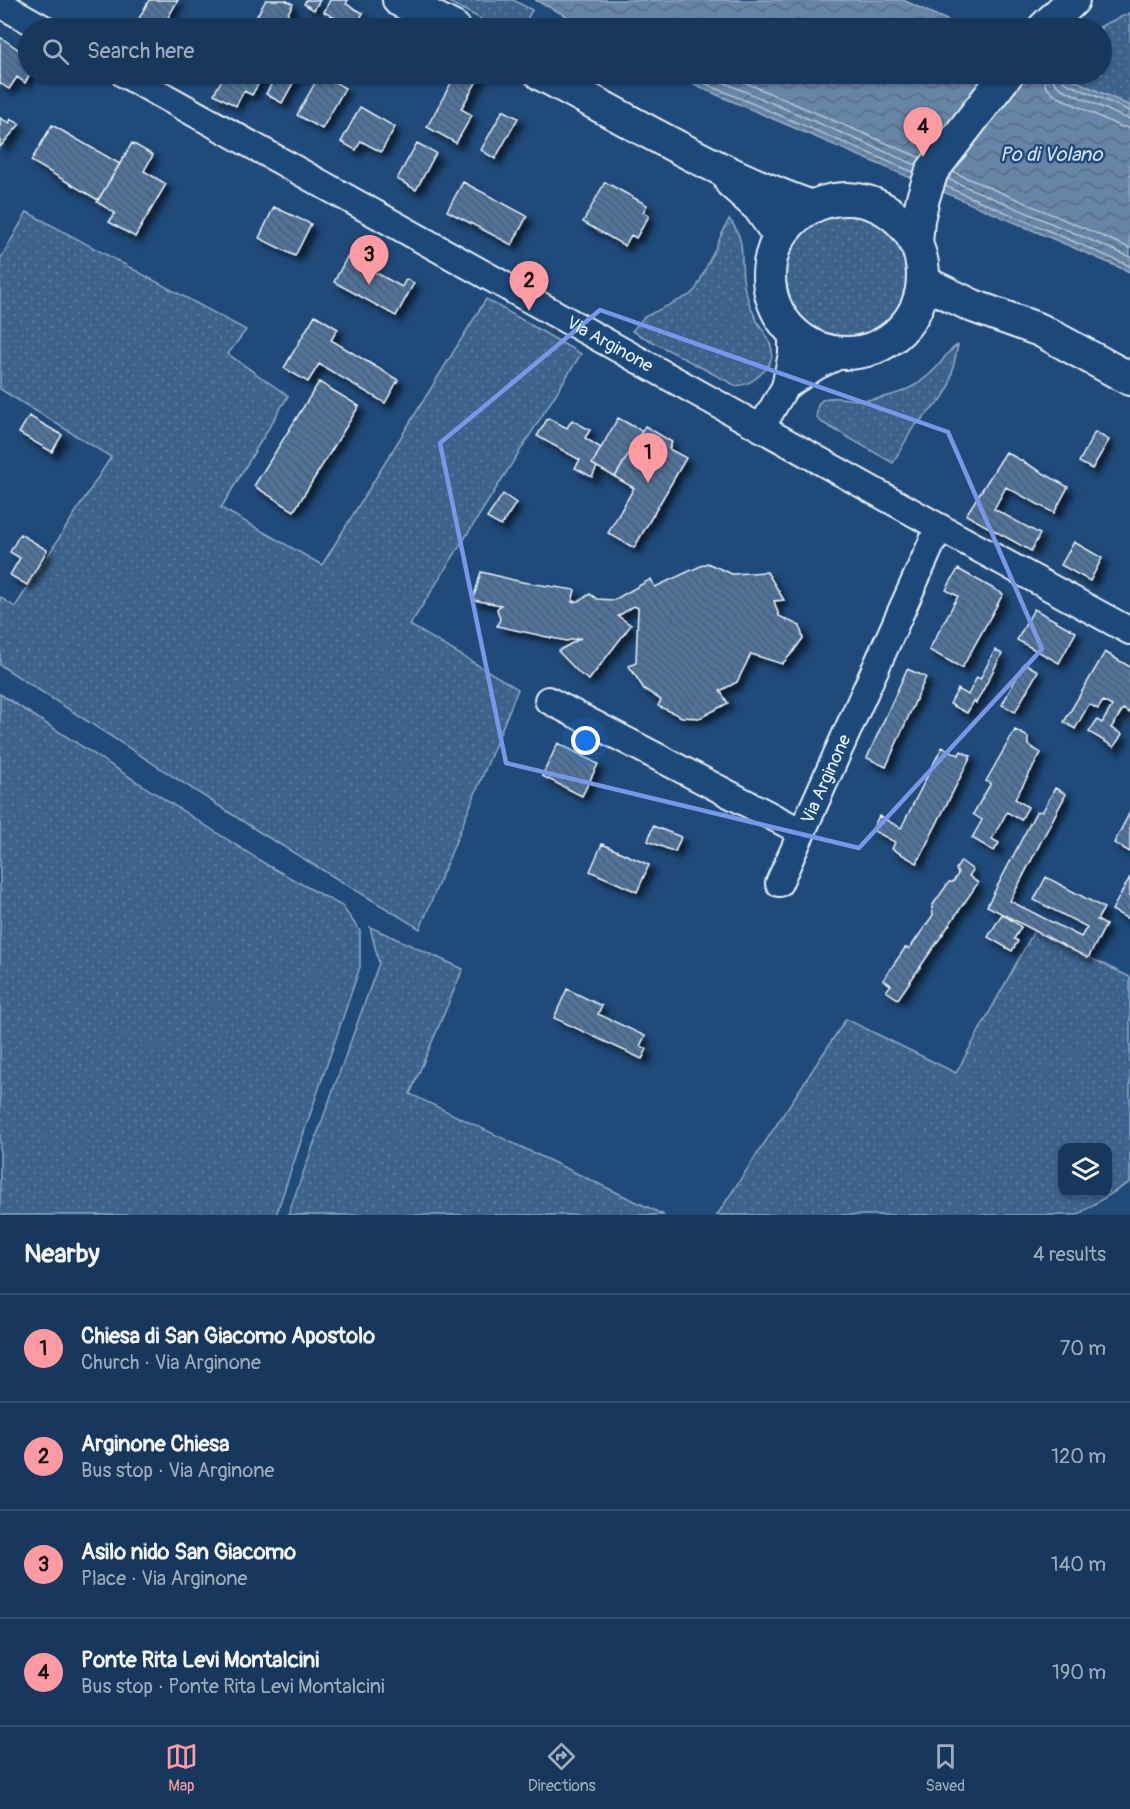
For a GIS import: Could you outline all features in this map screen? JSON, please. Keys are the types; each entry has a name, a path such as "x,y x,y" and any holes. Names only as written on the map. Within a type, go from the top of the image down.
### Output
{"main road":[{"path":"399,0 434,18"},
{"path":"1054,18 1073,0"},
{"path":"560,84 711,163 788,199 812,207"},
{"path":"916,244 920,209 932,171 999,84"},
{"path":"711,163 759,207 780,237"},
{"path":"860,200 892,214 901,222 916,244 923,270 923,282 913,315 900,332 882,344 864,351 844,353 815,346 805,341 792,330 779,313 773,301 769,279 771,258 780,237 790,223 812,207 830,201 860,200 894,194 932,171"},
{"path":"923,282 967,303 1055,338 1130,379"},
{"path":"913,315 953,316 1024,324"}],"street":[{"path":"0,4 25,18"},
{"name":"Via Arginone","path":"142,84 1130,631"},
{"path":"761,428 785,387 792,354 792,330"},
{"path":"785,387 816,366 844,353"},
{"name":"Via Arginone","path":"779,883 939,527"},
{"name":"Via Arginone","path":"548,700 802,832"}],"highlighted area":[{"path":"600,310 948,432 1042,649 859,848 506,763 440,443"}],"shaded area":[{"path":"445,0 513,0 532,10 528,18 479,18"},
{"path":"1130,13 1130,106 1083,84 1112,84 1112,21"},
{"path":"27,212 246,330 228,354 288,396 221,508 322,565 486,299 581,354 410,625 518,689 420,929 261,833 0,665 0,597 15,607 111,457 0,389 0,260"},
{"path":"846,216 869,221 888,234 901,253 906,276 901,299 888,318 869,331 846,336 823,331 804,318 791,299 786,276 791,253 804,234 823,221"},
{"path":"729,219 739,236 747,298 769,341 772,353 767,367 753,381 736,386 632,331 644,317 690,295 696,289"},
{"path":"958,345 949,387 942,399 913,428 893,463 817,418 817,409 823,399 874,399 910,388 930,374 948,352"},
{"path":"0,694 267,865 342,906 360,931 360,967 276,1215 0,1215"},
{"path":"370,927 463,969 410,1094 664,1215 288,1215 379,963"},
{"path":"1034,931 1130,977 1130,1182 1112,1193 1112,1143 1058,1143 1058,1197 1106,1197 1077,1215 717,1215 846,1019 956,1073"}],"water":[{"path":"535,0 903,0 942,18 570,18"},
{"name":"Po di Volano","path":"694,84 1083,84 1130,106 1130,272"}],"building":[{"path":"149,0 178,0 168,18 139,18"},
{"path":"266,0 285,0 293,4 285,18 256,18"},
{"path":"306,0 320,0 314,10 304,4"},
{"path":"330,0 348,0 346,4 363,13 360,18 335,18 324,12"},
{"path":"0,37 18,49 18,78 9,89 0,83"},
{"path":"220,84 258,84 252,95 244,91 236,106 214,94"},
{"path":"272,84 292,84 282,103 266,94"},
{"path":"314,84 338,84 345,88 322,129 297,115"},
{"path":"451,84 475,84 461,109 472,115 456,143 427,127"},
{"path":"360,107 395,127 381,152 361,141 356,150 341,142"},
{"path":"503,110 518,118 495,159 481,150"},
{"path":"0,118 9,123 11,119 20,124 0,147"},
{"path":"52,125 120,164 98,200 31,161"},
{"path":"132,143 153,155 144,171 166,184 135,237 109,222 115,213 97,202"},
{"path":"417,143 436,153 416,190 397,179"},
{"path":"463,182 527,216 512,245 447,211"},
{"path":"605,182 647,205 643,212 649,216 636,238 631,235 625,246 583,222"},
{"path":"274,207 311,224 295,256 259,238"},
{"path":"347,257 402,287 406,279 414,283 396,316 334,282"},
{"path":"315,315 338,329 331,340 398,380 385,403 319,364 308,382 284,368"},
{"path":"319,382 359,406 294,511 254,486"},
{"path":"29,416 62,435 52,452 19,433"},
{"path":"548,418 567,428 572,420 590,430 585,438 601,448 592,464 597,467 592,477 575,468 580,460 537,436"},
{"path":"618,418 642,431 615,477 592,464"},
{"path":"645,426 672,442 669,449 686,458 634,548 608,533 634,488 615,477"},
{"path":"1095,432 1109,440 1092,469 1079,462"},
{"path":"1006,452 1068,487 1054,513 1006,487 994,509 1040,534 1031,551 966,515"},
{"path":"503,494 516,503 501,526 487,518"},
{"path":"20,534 47,550 27,585 10,575 20,558 10,552"},
{"path":"1074,542 1102,558 1090,581 1061,565"},
{"path":"707,563 732,574 767,572 784,600 774,601 779,616 800,626 803,638 782,664 751,654 737,682 720,691 728,703 700,718 682,717 658,706 661,700 644,689 629,666 636,663 638,608 634,606 618,616 631,625 589,680 558,651 581,638 566,641 497,626 500,619 497,609 501,605 473,600 481,572 522,582 575,590 572,602 579,601 590,594 597,599 614,600 651,579 655,587"},
{"path":"958,569 1003,594 962,668 929,650 958,596 946,590"},
{"path":"1034,609 1076,632 1059,663 1017,640"},
{"path":"995,650 1002,654 976,703 974,701 967,713 950,704 958,689 968,695 977,677 980,679"},
{"path":"1105,652 1130,667 1130,713 1123,709 1111,728 1122,734 1114,747 1089,732 1097,720 1102,723 1112,706 1103,701 1098,709 1089,704 1075,729 1064,722"},
{"path":"1024,663 1038,671 1015,712 1002,705"},
{"path":"907,669 926,677 886,767 867,758"},
{"path":"1015,730 1028,737 1028,745 1041,753 1015,799 1028,807 1021,820 1007,812 992,839 999,843 994,851 972,838 982,820 973,814 991,783 986,781"},
{"path":"558,743 598,764 582,796 542,776"},
{"path":"942,747 959,755 961,751 971,756 917,863 892,849 895,842 872,830 879,816 901,828"},
{"path":"1055,788 1066,794 1010,901 1081,937 1087,927 1034,900 1046,877 1104,908 1097,920 1106,925 1088,958 987,906 1036,812 1043,811"},
{"path":"1130,812 1130,852 1114,843"},
{"path":"653,826 681,837 675,852 648,841"},
{"path":"602,844 649,865 637,892 590,871"},
{"path":"961,861 973,870 969,876 978,883 898,999 886,991 891,985 883,980 905,948 910,948 933,915 932,906 949,882 953,882 958,874 956,869"},
{"path":"1130,877 1130,920 1112,910"},
{"path":"1002,914 1021,927 1014,939 1018,941 1012,951 988,937"},
{"path":"567,989 602,1006 598,1014 645,1036 640,1046 647,1049 642,1059 554,1018"}],"place":[{"name":"Ponte Rita Levi Montalcini","path":"923,157"},
{"name":"Asilo nido San Giacomo","path":"369,285"},
{"name":"Arginone Chiesa","path":"529,311"},
{"name":"Chiesa di San Giacomo Apostolo","path":"648,483"}]}
